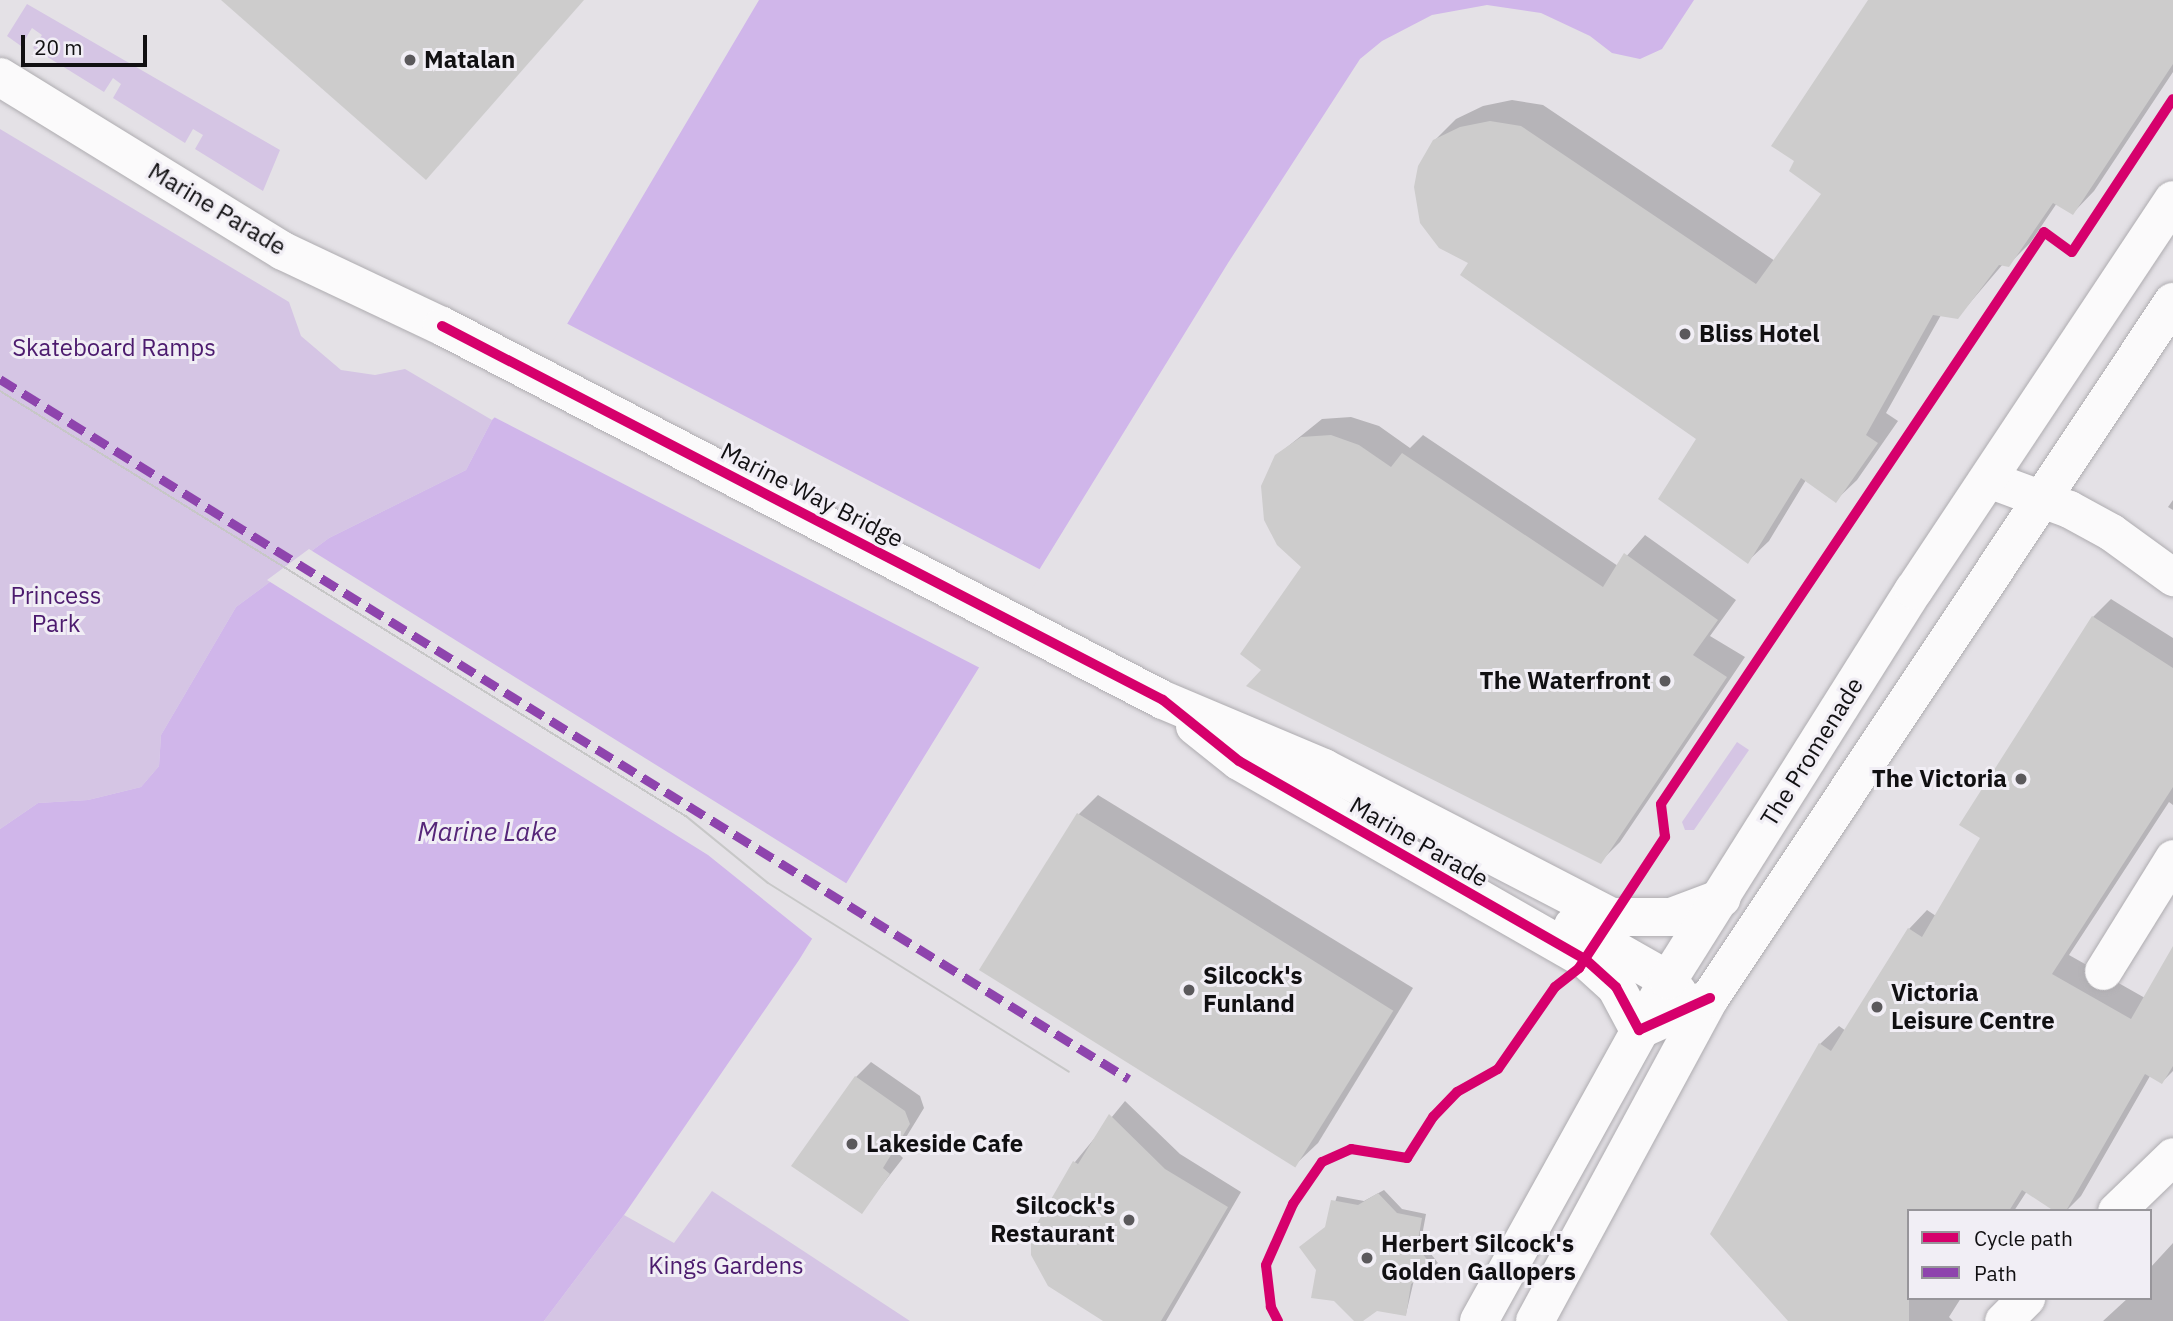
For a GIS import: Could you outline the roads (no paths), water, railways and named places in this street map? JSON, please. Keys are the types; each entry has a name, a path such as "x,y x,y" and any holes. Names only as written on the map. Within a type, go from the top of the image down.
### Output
{"street":[{"name":"Marine Parade","path":"0,77 283,251 442,326"},
{"name":"The Promenade","path":"1535,1321 1686,1008 1722,898 1988,479 2169,215"},
{"name":"The Promenade","path":"1479,1321 1639,1030 1686,1008 2043,497 2173,302"},
{"name":"Marine Way Bridge","path":"442,326 1164,700"},
{"path":"1988,479 2043,497 2111,532 2173,577"},
{"name":"Marine Parade","path":"1164,700 1324,768 1612,917 1671,916 1722,898"},
{"name":"Marine Parade","path":"1164,700 1238,761 1585,959 1616,987 1639,1030"},
{"name":"Marine Parade","path":"1324,768 1382,820 1686,1008"},
{"path":"2103,971 2173,858"},
{"path":"2118,1209 2173,1156"},
{"path":"2003,1321 2024,1300"}],"water":[{"name":"Marine Lake","path":"759,0 1694,0 1662,49 1640,59 1612,53 1590,36 1541,13 1487,5 1432,15 1382,41 1360,59 1228,263 799,960 624,1215 544,1321 0,1321 0,829 38,803 88,800 141,787 159,766 161,735 236,607 329,538 466,470 492,420 538,373"}],"tram line":[{"path":"0,391 687,817 768,883 1069,1072"}],"place":[{"name":"Matalan","path":"410,60"},
{"name":"Bliss Hotel","path":"1685,334"},
{"name":"The Waterfront","path":"1665,681"},
{"name":"The Victoria","path":"2021,779"},
{"name":"Silcock's Funland","path":"1189,990"},
{"name":"Victoria Leisure Centre","path":"1877,1007"},
{"name":"Lakeside Cafe","path":"852,1144"},
{"name":"Silcock's Restaurant","path":"1129,1220"},
{"name":"Herbert Silcock's Golden Gallopers","path":"1367,1258"}],"park label":[{"name":"Skateboard Ramps","path":"114,348"},
{"name":"Princess Park","path":"56,610"},
{"name":"Kings Gardens","path":"726,1266"}]}
